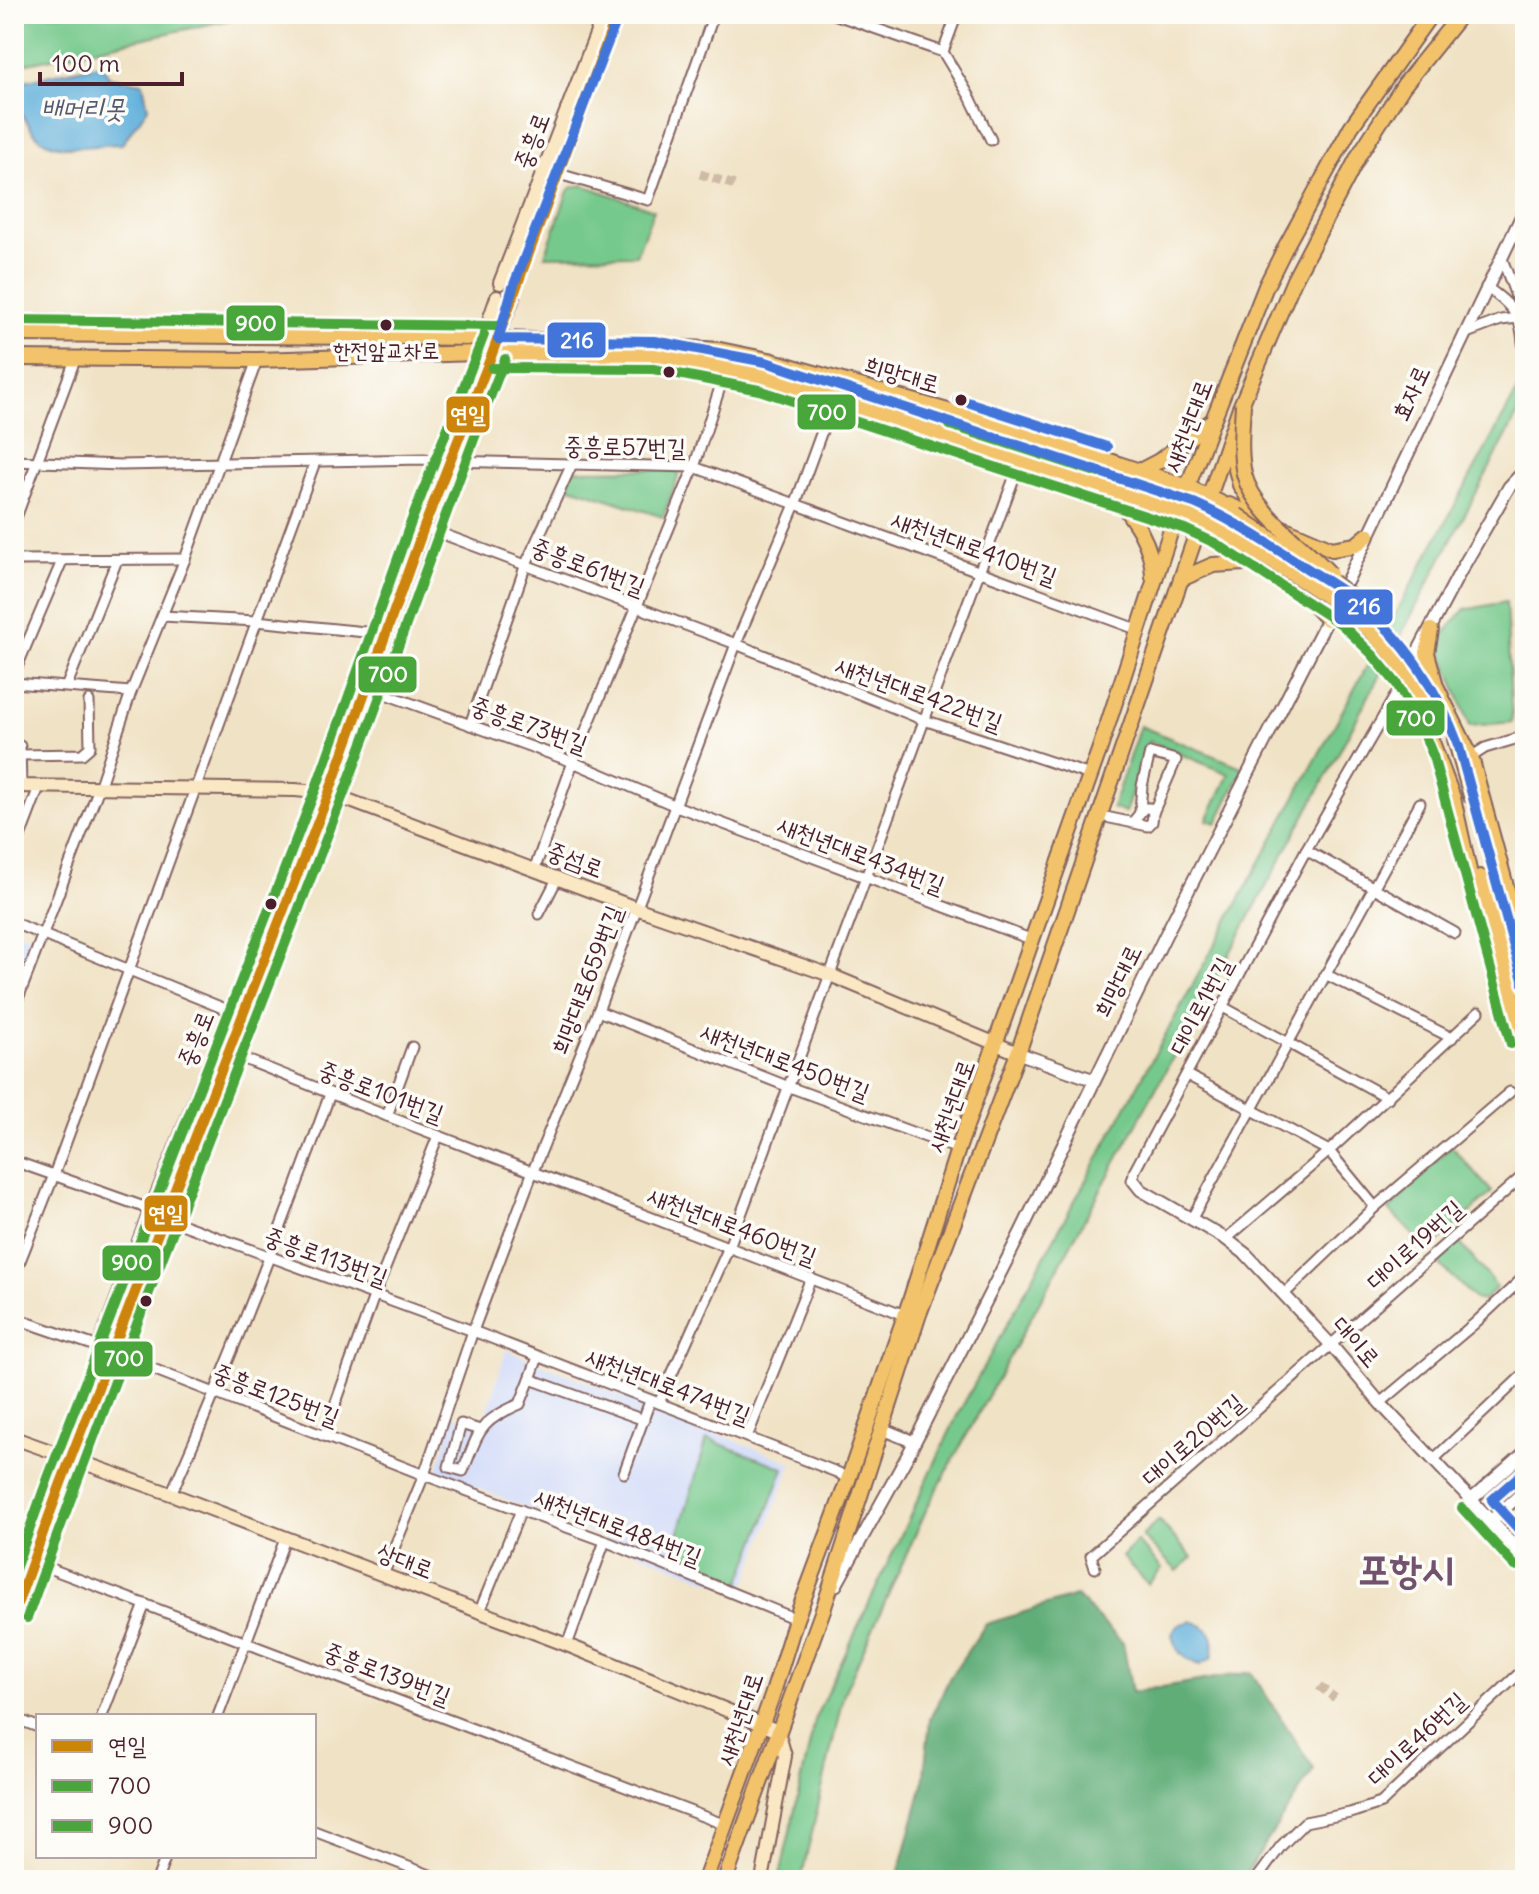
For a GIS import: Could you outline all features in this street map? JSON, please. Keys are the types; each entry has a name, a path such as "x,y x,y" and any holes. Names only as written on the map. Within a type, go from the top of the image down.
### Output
{"main road":[{"name":"중흥로","path":"500,283 604,14"},
{"name":"중흥로","path":"518,282 617,14"},
{"name":"새천년대로","path":"725,1880 824,1607 882,1429 958,1149 1090,775 1178,512 1266,286 1369,99 1431,14"},
{"name":"새천년대로","path":"705,1880 848,1480 1018,1053 1181,579 1212,499 1229,438 1294,280 1359,155 1404,85 1461,14"},
{"name":"중흥로","path":"14,1570 17,1554 66,1457 112,1353 165,1218 323,792 375,633 488,346 514,296"},
{"name":"중흥로","path":"488,346 497,297"},
{"name":"희망대로","path":"14,334 488,346 671,346 720,350 769,360 1025,433 1188,487 1237,515 1385,629 1409,658 1442,724 1525,1040"},
{"name":"희망대로","path":"14,358 257,360 488,346 654,355 763,376 1203,522 1350,613 1382,644 1454,736 1525,985"},
{"path":"1243,404 1241,458 1249,488 1267,514 1301,544 1343,597"},
{"path":"1138,472 1159,461 1213,420"},
{"path":"1229,438 1240,485 1263,521"},
{"name":"중흥로","path":"14,1613 33,1562 98,1349 230,1011 366,687 424,527 444,461"},
{"path":"1110,490 1141,532 1153,562 1153,584"},
{"path":"1212,499 1332,549 1356,545 1368,535"},
{"path":"1203,522 1220,538 1261,562 1300,591 1327,619"},
{"path":"1181,579 1213,565 1261,562"},
{"path":"1431,630 1427,653 1436,686 1471,757 1525,956"},
{"path":"1436,686 1420,662 1414,659 1403,662 1400,668 1453,798 1480,920 1501,992 1514,1002"},
{"path":"1407,680 1421,678 1424,672"},
{"name":"중섬로","path":"17,786 323,792 535,868 636,908 830,975 1018,1053"},
{"name":"상대로","path":"14,1438 171,1494 567,1645 778,1731"},
{"path":"762,1880 785,1756 778,1731"}],"street":[{"path":"559,174 648,200 714,14"},
{"path":"834,14 943,52 991,140"},
{"path":"943,52 957,14"},
{"name":"효자로","path":"1343,597 1368,535 1525,209"},
{"path":"1501,256 1519,304 1525,361"},
{"path":"1486,287 1508,302 1522,325"},
{"path":"1463,334 1501,320 1522,325"},
{"path":"14,523 76,357"},
{"path":"14,1009 257,360"},
{"path":"535,868 573,762 694,467 726,369"},
{"name":"희망대로659번길","path":"383,1575 424,1475 473,1331 533,1171 598,1011 736,644 796,502 833,401"},
{"name":"중흥로57번길","path":"14,461 121,465 424,459 571,466 694,467 796,502"},
{"path":"14,1276 54,1175 315,462"},
{"path":"624,1473 644,1420 729,1247 1020,462"},
{"path":"470,725 526,564 571,466"},
{"path":"1414,659 1502,499 1525,470"},
{"name":"새천년대로410번길","path":"796,502 1139,630"},
{"name":"중흥로61번길","path":"424,527 736,644"},
{"path":"14,560 185,559"},
{"path":"67,685 117,560"},
{"path":"14,674 62,561"},
{"name":"희망대로","path":"1094,1080 1239,786 1327,619 1343,597"},
{"path":"162,616 256,621 375,633"},
{"name":"새천년대로422번길","path":"736,644 924,720 1090,775"},
{"name":"대이로1번길","path":"1133,1180 1134,1172 1306,850 1407,680"},
{"path":"14,683 131,692"},
{"name":"중흥로73번길","path":"366,687 573,762 676,806"},
{"path":"17,786 17,751 82,754 90,747 89,701"},
{"path":"1471,757 1485,748 1525,736"},
{"path":"1464,739 1485,748"},
{"path":"1101,816 1132,823 1148,826 1176,760 1150,753 1140,811 1132,823"},
{"path":"14,853 39,787"},
{"path":"1192,1218 1420,803"},
{"name":"새천년대로434번길","path":"676,806 1033,940"},
{"path":"1140,811 1150,808 1153,813"},
{"path":"1306,850 1455,933"},
{"path":"539,914 558,877"},
{"path":"14,923 230,1011"},
{"path":"1325,974 1452,1038"},
{"path":"1223,1007 1388,1098"},
{"name":"새천년대로450번길","path":"598,1011 958,1149"},
{"path":"1226,1239 1329,1151 1479,1012"},
{"name":"중흥로101번길","path":"216,1047 533,1171"},
{"path":"387,1116 412,1047"},
{"path":"1018,1053 1094,1080"},
{"path":"1187,1075 1329,1151 1375,1207"},
{"name":"새천년대로","path":"824,1607 914,1442 1094,1080"},
{"path":"1284,1294 1375,1207 1510,1092"},
{"path":"171,1494 271,1259 330,1094"},
{"path":"324,1436 374,1296 438,1136"},
{"path":"14,1161 150,1212"},
{"name":"새천년대로460번길","path":"533,1171 911,1317"},
{"name":"대이로19번길","path":"1332,1346 1525,1174"},
{"name":"대이로","path":"1133,1180 1141,1190 1192,1218 1247,1255 1525,1557"},
{"name":"중흥로113번길","path":"165,1218 473,1331"},
{"path":"1380,1403 1474,1324 1525,1276"},
{"path":"747,1437 811,1278"},
{"path":"14,1318 98,1349"},
{"name":"새천년대로474번길","path":"473,1331 839,1473 848,1480"},
{"name":"대이로20번길","path":"1095,1568 1091,1556 1332,1346"},
{"name":"중흥로125번길","path":"112,1353 424,1475"},
{"path":"480,1430 461,1424 449,1467 463,1471 480,1430 493,1416 520,1404 538,1357"},
{"path":"1434,1459 1525,1373"},
{"path":"530,1379 644,1420"},
{"path":"882,1429 914,1442"},
{"path":"438,1435 456,1442"},
{"path":"1472,1499 1525,1452"},
{"name":"새천년대로484번길","path":"424,1475 605,1541 796,1619"},
{"path":"1492,1520 1525,1490"},
{"path":"479,1613 521,1510"},
{"path":"219,1714 285,1539"},
{"path":"567,1645 605,1541"},
{"name":"중흥로139번길","path":"33,1562 725,1827"},
{"path":"103,1714 145,1604"},
{"name":"대이로46번길","path":"1256,1880 1281,1846 1305,1822 1381,1803 1525,1668"},
{"path":"14,1718 36,1726"},
{"path":"316,1832 443,1880"},
{"path":"157,1880 165,1858"},
{"path":"1511,1880 1525,1867"},
{"path":"14,1875 27,1880"}],"shaded area":[{"path":"14,931 36,939 14,998"},
{"path":"506,1350 792,1463 742,1594 437,1472 453,1415 484,1424"}],"green space":[{"path":"14,14 257,14 14,66"},
{"path":"583,185 654,210 636,255 545,256 568,191"},
{"path":"1525,377 1525,401 1320,788 928,1506 844,1693 801,1880 779,1880 816,1716 957,1416"},
{"path":"681,469 663,517 568,486 573,470"},
{"path":"1506,602 1512,722 1470,726 1438,641 1464,610"},
{"path":"1140,726 1244,768 1217,823 1207,820 1229,774 1149,741 1125,813 1112,808"},
{"path":"1451,1146 1492,1192 1429,1251 1389,1210"},
{"path":"1459,1242 1497,1287 1483,1301 1475,1299 1437,1262"},
{"path":"707,1439 784,1468 740,1584 672,1555"},
{"path":"1159,1520 1192,1558 1177,1571 1142,1536"},
{"path":"1137,1541 1162,1569 1148,1584 1122,1557"},
{"path":"1076,1596 1123,1643 1132,1692 1251,1672 1314,1769 1242,1880 897,1880 923,1785 930,1719 950,1677 986,1624"}],"water":[{"name":"배머리못","path":"102,64 109,77 143,83 148,108 122,144 55,145 38,137 22,114 14,115 14,83"},
{"path":"1190,1621 1203,1626 1213,1639 1212,1658 1200,1665 1181,1654 1172,1634 1178,1625"}],"tunnel":[{"path":"700,174 738,186"},
{"path":"1319,1686 1335,1698"}],"transit line":[{"name":"연일","path":"14,1613 61,1483 329,793 424,527 492,354 617,14"},
{"name":"216","path":"617,19 513,287 498,339 655,341 766,362 1194,503 1291,558 1350,596 1375,617 1405,650 1431,687 1459,747 1525,987"},
{"name":"900","path":"14,320 497,326"},
{"name":"900","path":"14,1572 316,788 411,522 484,335"},
{"name":"700","path":"27,1618 142,1311 361,748 505,359"},
{"name":"700","path":"492,368 653,369 759,390 1185,529 1215,543 1341,624 1397,684 1424,733 1433,756 1511,1044"},
{"name":"216","path":"958,399 1107,447"},
{"name":"700","path":"950,425 1099,473"},
{"name":"216","path":"1525,1471 1492,1500 1525,1536"},
{"name":"700","path":"1462,1508 1515,1566"}],"place":[{"name":"한전앞교차로","path":"386,325"}],"district":[{"name":"포항시","path":"1406,1569"}]}
